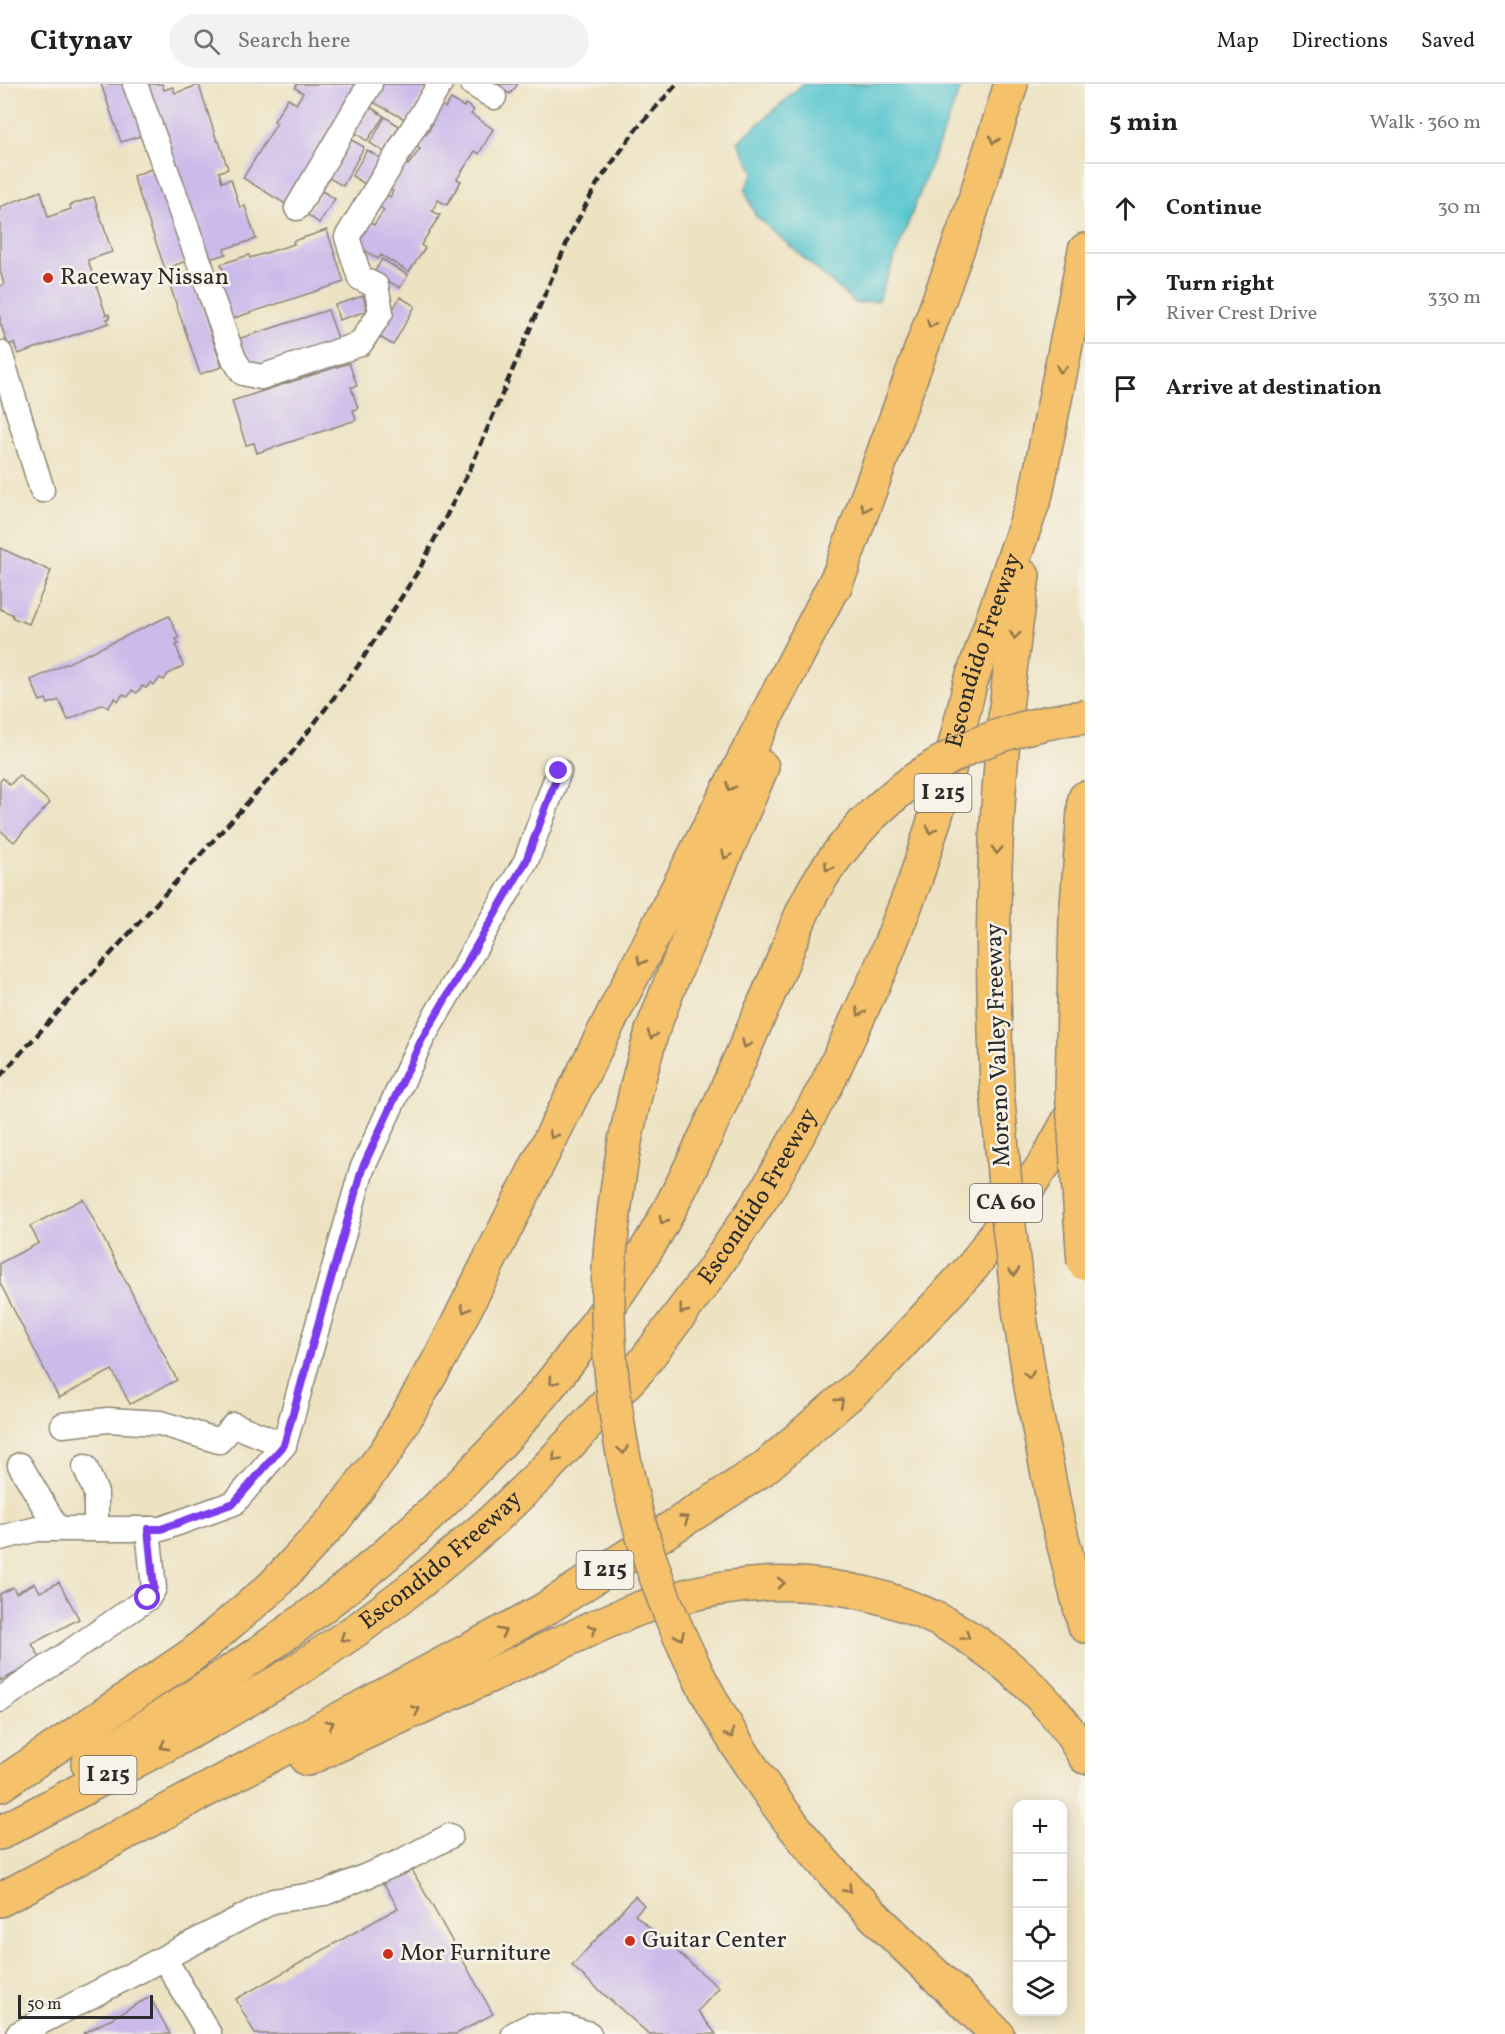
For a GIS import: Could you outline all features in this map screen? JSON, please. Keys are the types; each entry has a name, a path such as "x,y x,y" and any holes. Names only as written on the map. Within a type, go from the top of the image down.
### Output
{"highway":[{"path":"997,2034 847,1888 812,1848 780,1808 738,1747 702,1683 657,1582 630,1487 617,1415 608,1297 611,1239 625,1141 652,1031 780,725 843,567 972,212 1011,84"},
{"name":"Escondido Freeway","path":"0,1833 216,1718 296,1671 362,1626 420,1582 492,1521 542,1473 639,1369 711,1273 766,1190 827,1084 880,970 915,881 945,786 970,684 1036,494 1085,250"},
{"name":"Moreno Valley Freeway","path":"1036,494 1018,609 1003,737 993,906 997,1089 1007,1209 1031,1388 1056,1515 1085,1626"},
{"path":"0,1785 192,1655 272,1587 334,1520 387,1450 443,1353 616,1008 843,567"},
{"path":"0,1820 202,1691 278,1639 356,1579 463,1484 579,1350 630,1276 661,1225 714,1115 776,977 806,903 845,843 888,798 961,751 1012,731 1047,722 1085,717"},
{"path":"1084,1267 1072,1089 1076,918 1085,798"},
{"name":"I 215","path":"0,1900 542,1611 764,1469 874,1372 974,1265 1047,1160 1085,1090"},
{"path":"0,1900 639,1608 705,1590 775,1582 822,1585 866,1593 906,1606 953,1627 1001,1659 1038,1694 1085,1757"}],"street":[{"path":"135,84 234,359 243,373 261,377 360,345 381,312 376,286 360,278 347,237 440,84"},
{"path":"297,208 370,84"},
{"path":"473,84 494,97"},
{"path":"0,353 42,490"},
{"path":"0,1538 37,1529 161,1529 234,1503 284,1445 362,1169 422,1039 526,861 559,771"},
{"path":"63,1425 108,1420 160,1423 219,1441 234,1425 284,1445"},
{"path":"20,1465 57,1528"},
{"path":"86,1467 96,1493 96,1529"},
{"path":"0,1700 148,1598 154,1588 148,1529"},
{"path":"18,2034 273,1901 325,1893 399,1862 450,1836"},
{"path":"164,1958 209,2034"},
{"path":"514,2034 530,2026 566,2027 589,2034"}],"water":[{"path":"803,84 962,84 878,301 855,303 755,215 745,190 754,172 738,142"}],"building":[{"path":"101,84 125,84 143,135 121,142"},
{"path":"145,84 162,84 164,90 173,87 175,93 199,85 228,169 219,172 222,182 231,179 240,208 245,206 256,239 224,249 226,254 200,262"},
{"path":"297,84 361,84 287,205 243,178 277,123 274,121 288,98 296,104 303,93 295,88"},
{"path":"380,84 428,84 408,121 371,101"},
{"path":"493,84 518,84 510,94"},
{"path":"451,99 474,110 471,114 493,129 479,154 475,151 457,179 461,181 447,205 438,200 432,211 440,215 421,245 425,248 409,272 381,255 378,259 358,246 370,222 374,225 384,210 380,207 387,195 390,197 393,191 390,189 406,163 408,165 420,149 416,146 430,129 432,120 441,105 445,108"},
{"path":"370,107 384,116 367,141 354,132"},
{"path":"385,117 399,126 384,152 370,143"},
{"path":"350,139 364,147 343,186 329,178"},
{"path":"367,150 380,158 365,184 352,176"},
{"path":"154,168 186,261 165,269 133,176"},
{"name":"Raceway Nissan","path":"41,191 48,217 71,209 70,205 94,197 112,252 88,260 106,315 109,314 110,318 107,319 109,323 18,354 14,343 8,345 0,322 0,286 4,284 0,271 0,207"},
{"path":"322,191 335,199 319,223 307,214"},
{"path":"327,230 344,282 228,320 215,279 225,276 221,264 249,255 250,258 294,244 293,241"},
{"path":"382,259 408,275 400,288 374,273"},
{"path":"190,272 222,367 200,374 168,280"},
{"path":"363,296 367,311 339,320 335,305"},
{"path":"400,297 415,306 393,345 378,336"},
{"path":"328,310 341,347 248,370 238,339"},
{"path":"349,363 357,386 351,387 358,408 353,410 356,420 257,453 254,443 246,445 232,401"},
{"path":"0,548 51,571 29,624 13,618 12,614 0,609"},
{"path":"169,616 179,638 176,639 179,644 176,645 183,666 168,674 164,680 160,678 154,685 151,682 146,688 142,686 137,693 132,690 128,697 123,694 118,701 115,698 108,708 103,704 68,720 59,700 48,704 46,699 40,701 31,680"},
{"path":"19,775 50,803 14,842 0,830 0,781 3,778 10,785"},
{"path":"83,1199 177,1380 130,1404 112,1370 59,1398 0,1283 0,1263 39,1243 30,1226"},
{"path":"59,1582 79,1619 32,1644 41,1660 0,1681 0,1594 13,1587 16,1593 35,1583 40,1592"},
{"name":"Mor Furniture","path":"411,1868 493,2014 456,2034 255,2034 236,1999 398,1908 383,1882"},
{"name":"Guitar Center","path":"635,1896 644,1905 635,1915 719,1988 698,2011 716,2034 649,2034 572,1966"},
{"path":"150,1997 170,2034 83,2034"}],"railway":[{"path":"0,1076 288,758 358,666 420,568 471,467 571,233 597,184 637,128 677,84"}],"place":[{"name":"Raceway Nissan","path":"48,278"},
{"name":"Guitar Center","path":"630,1941"},
{"name":"Mor Furniture","path":"388,1954"}],"route":[{"path":"148,1598 154,1588 148,1529 161,1529 234,1503 284,1445 362,1169 422,1039 526,861 559,771"}]}
